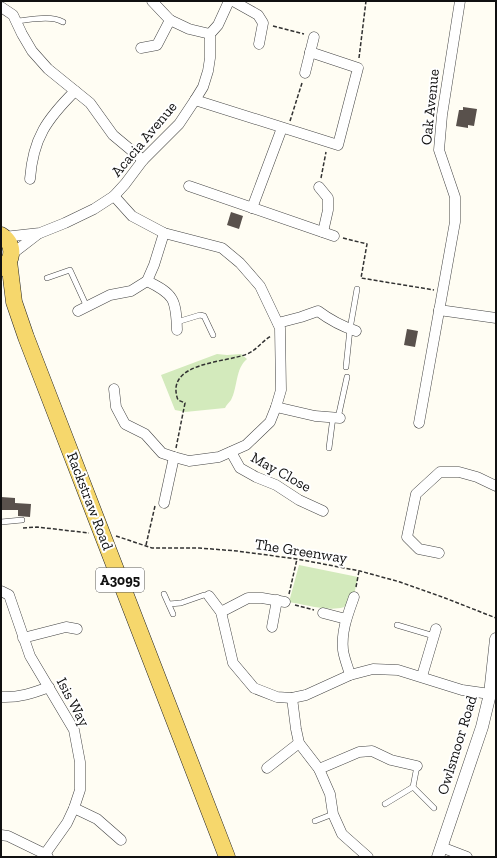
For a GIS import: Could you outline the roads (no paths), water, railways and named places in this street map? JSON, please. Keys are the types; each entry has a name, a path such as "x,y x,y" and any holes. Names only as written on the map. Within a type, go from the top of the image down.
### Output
{"main road":[{"name":"Rackstraw Road","path":"3,236 10,245 7,261 14,302 228,857"},
{"name":"Rackstraw Road","path":"1,285 14,302"}],"street":[{"path":"152,1 170,20 189,29 210,34 218,24 229,1"},
{"path":"233,1 258,14 263,23 259,44"},
{"name":"Oak Avenue","path":"419,423 455,222 455,197 439,150 442,115 460,1"},
{"path":"1,7 13,14 32,51 48,69 90,103 113,134 143,160"},
{"path":"142,48 157,45 170,20"},
{"name":"Acacia Avenue","path":"3,236 40,232 64,224 94,209 114,196 143,160 179,124 203,87 210,58 210,34"},
{"path":"305,73 314,36"},
{"path":"195,100 338,146 358,68 310,52"},
{"path":"30,179 31,162 36,142 56,110 74,91"},
{"path":"252,208 285,129"},
{"path":"189,186 334,236"},
{"path":"319,187 328,198 328,210 322,232"},
{"path":"114,196 132,216 164,233 222,248 240,263 260,286 280,328 281,390 270,422 246,445 219,457 189,461 162,453 145,434 125,424 116,407 114,390"},
{"name":"Acacia Avenue","path":"7,261 40,232"},
{"path":"83,309 110,295 131,291 147,280 154,265 164,233"},
{"path":"147,280 164,289 172,298 176,311 177,326"},
{"path":"439,310 496,318"},
{"path":"278,323 318,311 328,319 353,330"},
{"path":"276,407 299,413 337,418"},
{"name":"May Close","path":"231,452 240,468 256,477 276,485 299,500 323,511"},
{"path":"160,504 174,457"},
{"path":"439,553 419,549 407,537 416,494 440,472 459,472 477,477 496,486"},
{"name":"Isis Way","path":"1,591 9,595 30,656 74,730 80,762 80,790 74,808 68,823 46,856"},
{"path":"209,596 221,612 233,663 254,688 277,697 292,698 306,695 350,675 372,669 398,670 422,676 462,690 490,694"},
{"path":"350,675 343,650 346,619 354,597"},
{"path":"221,612 248,598 262,598 283,602 272,627"},
{"path":"323,613 346,619"},
{"path":"23,638 66,627 78,629"},
{"path":"422,676 436,633"},
{"name":"Owlsmoor Road","path":"439,852 480,734 490,694 496,647"},
{"path":"1,697 11,698 30,694 49,687"},
{"path":"292,698 299,743 319,769 330,794 334,814 342,834 368,857"},
{"path":"267,768 299,743"},
{"path":"319,769 359,752 372,751 391,760 417,766"},
{"path":"74,808 97,819 120,840"},
{"path":"1,835 8,836 46,856"},
{"path":"439,852 467,857"}],"lane":[{"path":"16,21 58,19 63,22"},
{"path":"47,278 70,270 83,309"},
{"path":"346,367 353,330 358,289"},
{"path":"177,326 200,315 204,316 213,335"},
{"path":"329,448 347,377"},
{"path":"1,522 22,520"},
{"path":"164,594 173,614"},
{"path":"169,604 181,603 204,594 209,596"},
{"path":"397,625 436,633"},
{"path":"385,804 413,787 417,766"},
{"path":"413,787 434,808"},
{"path":"315,821 334,814"}]}
